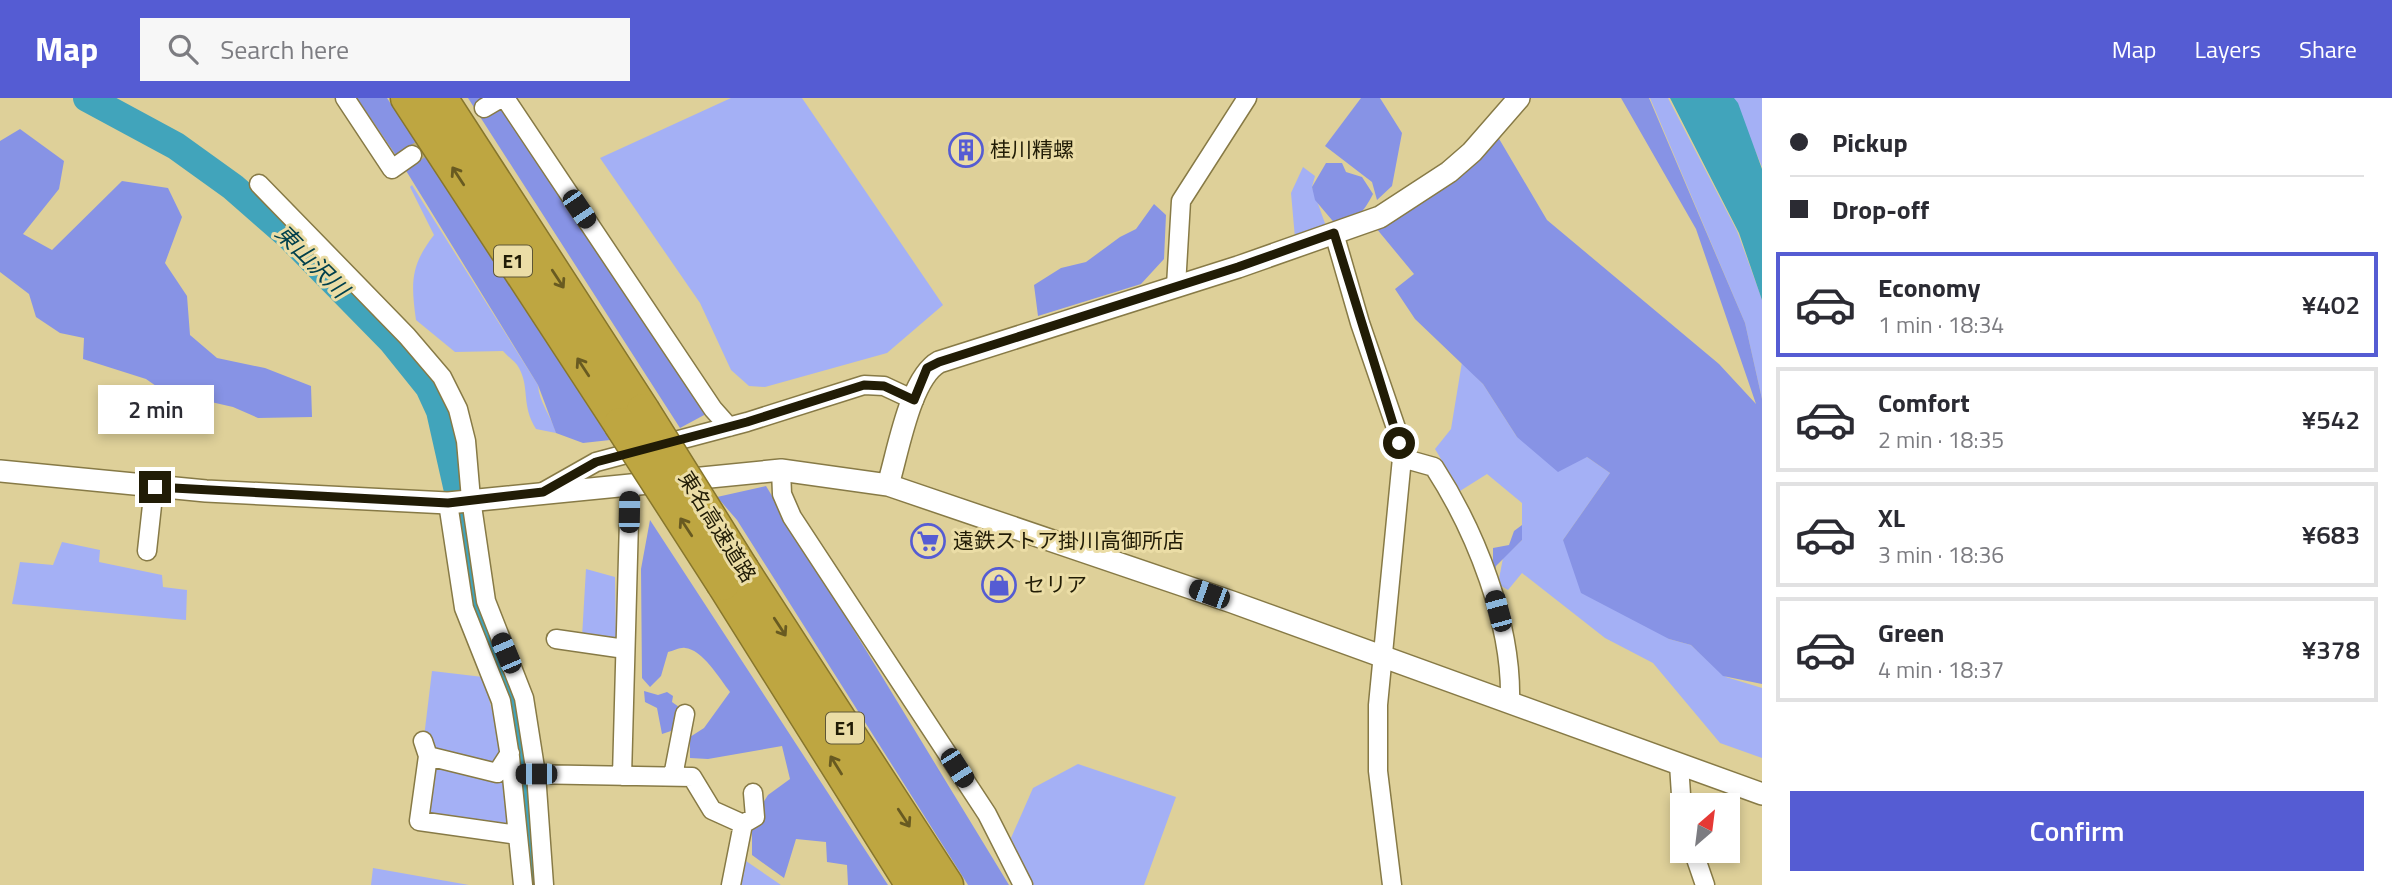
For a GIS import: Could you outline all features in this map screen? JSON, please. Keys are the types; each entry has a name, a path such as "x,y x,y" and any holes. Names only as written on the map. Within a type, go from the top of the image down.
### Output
{"highway":[{"name":"東名高速道路","path":"407,98 631,417"},
{"name":"東名高速道路","path":"441,98 631,417 733,577 947,885"},
{"name":"東名高速道路","path":"733,577 912,885"}],"street":[{"path":"345,98 392,169 412,155"},
{"path":"484,108 503,98 713,409 729,427"},
{"path":"1176,286 1181,201 1247,98"},
{"path":"888,485 914,400 927,368 1380,217 1450,172 1472,152 1519,98"},
{"path":"259,184 407,336 442,377 458,410 466,441 471,499 486,601 524,698 536,774 544,885"},
{"path":"1334,233 1360,323 1396,428 1402,458 1394,561 1381,656 1378,771 1392,885"},
{"path":"543,492 596,462 729,427 873,383 914,400"},
{"path":"1402,458 1434,467 1487,575 1508,650 1510,701"},
{"path":"781,470 782,494 792,517 987,814 1023,885"},
{"path":"0,471 155,487 448,503 781,470 888,485 1510,701 1762,794"},
{"path":"622,776 630,484"},
{"path":"147,551 155,487"},
{"path":"448,503 464,608 501,701 510,753 523,885"},
{"path":"556,639 625,649"},
{"path":"673,776 685,714"},
{"path":"510,753 497,773 426,749 419,821 518,835"},
{"path":"1679,764 1681,793"},
{"path":"512,774 692,777 712,810 743,824"},
{"path":"743,824 755,817 753,793"},
{"path":"734,885 743,824"},
{"path":"1697,863 1705,885"}],"shaded area":[{"path":"357,98 387,98 417,143 397,157"},
{"path":"468,98 495,98 706,414 680,428"},
{"path":"731,98 802,98 943,305 887,353 765,387 749,386 731,370 700,303 600,158"},
{"path":"1361,98 1380,98 1402,133 1392,186 1377,200 1372,182 1325,146"},
{"path":"1621,98 1649,98 1745,323 1762,399 1762,684 1723,676 1691,645 1669,639 1581,593 1563,540 1610,473 1587,457 1558,472 1517,437 1483,384 1415,319 1395,289 1414,274 1376,228 1402,215 1498,137 1547,220 1719,364 1756,404 1696,229"},
{"path":"1650,98 1668,98 1737,231 1762,300 1762,399 1745,323"},
{"path":"1670,98 1734,98 1738,103 1762,169 1762,300 1739,233"},
{"path":"1733,98 1762,98 1762,167"},
{"path":"20,129 64,161 59,189 23,234 52,250 122,181 168,188 182,217 165,263 187,296 190,335 217,358 265,368 311,386 312,417 258,418 233,407 198,399 183,390 169,395 146,379 83,359 84,338 60,333 36,317 29,294 0,272 0,141"},
{"path":"424,155 610,440 583,443 556,433 538,385 405,169"},
{"path":"1326,163 1342,163 1346,172 1362,177 1373,194 1359,214 1337,226 1315,200 1312,187"},
{"path":"1303,167 1315,176 1312,187 1327,229 1295,238 1291,193"},
{"path":"412,185 538,385 556,433 536,429 531,420 522,375 518,366 503,351 455,352 416,320 414,275 420,256 434,235 410,187"},
{"path":"1154,204 1166,215 1164,259 1141,284 1038,316 1034,285 1061,268 1086,262 1120,237 1136,229"},
{"path":"1462,362 1483,384 1517,437 1587,457 1610,473 1563,540 1669,639 1691,645 1726,677 1762,688 1762,758 1720,743 1653,663 1605,638 1522,573 1508,590 1498,584 1503,558 1522,540 1522,503 1487,474 1460,491 1435,449 1451,429"},
{"path":"766,486 1009,885 968,885 737,520 717,497"},
{"path":"650,520 888,885 848,885 847,865 827,862 826,842 796,839 784,878 752,855 752,820 768,795 790,779 782,746 708,759 690,758 690,737 704,728 730,692 698,653 685,648 668,652 661,676 650,687 642,678 641,569"},
{"path":"1522,525 1522,540 1496,566 1493,583 1493,548 1509,545 1514,531"},
{"path":"62,542 100,550 99,562 162,575 163,587 187,590 186,620 12,604 20,562 53,565"},
{"path":"586,569 615,577 616,643 582,637"},
{"path":"432,671 483,677 503,750 507,833 414,820"},
{"path":"644,691 658,695 667,692 673,696 672,702 686,712 680,728 662,734 657,708 645,702"},
{"path":"1078,764 1176,797 1144,885 1031,885 1011,838 1033,788"},
{"path":"746,861 781,885 741,885"},
{"path":"373,868 469,885 371,885"}],"waterway":[{"name":"東山沢川","path":"87,98 176,146 233,187 289,236 392,341 429,387 440,411 458,491"},
{"name":"東山沢川","path":"461,510 477,608 510,687 525,781 533,885"}],"tunnel":[{"path":"412,155 484,108"}],"place":[{"name":"桂川精螺","path":"966,150"},
{"name":"遠鉄ストア掛川高御所店","path":"928,541"},
{"name":"セリア","path":"999,585"}],"route":[{"path":"155,487 448,503 543,492 596,462 747,422 864,385 873,383 884,386 914,400 927,368 939,362 1238,267 1334,233 1399,443"}]}
